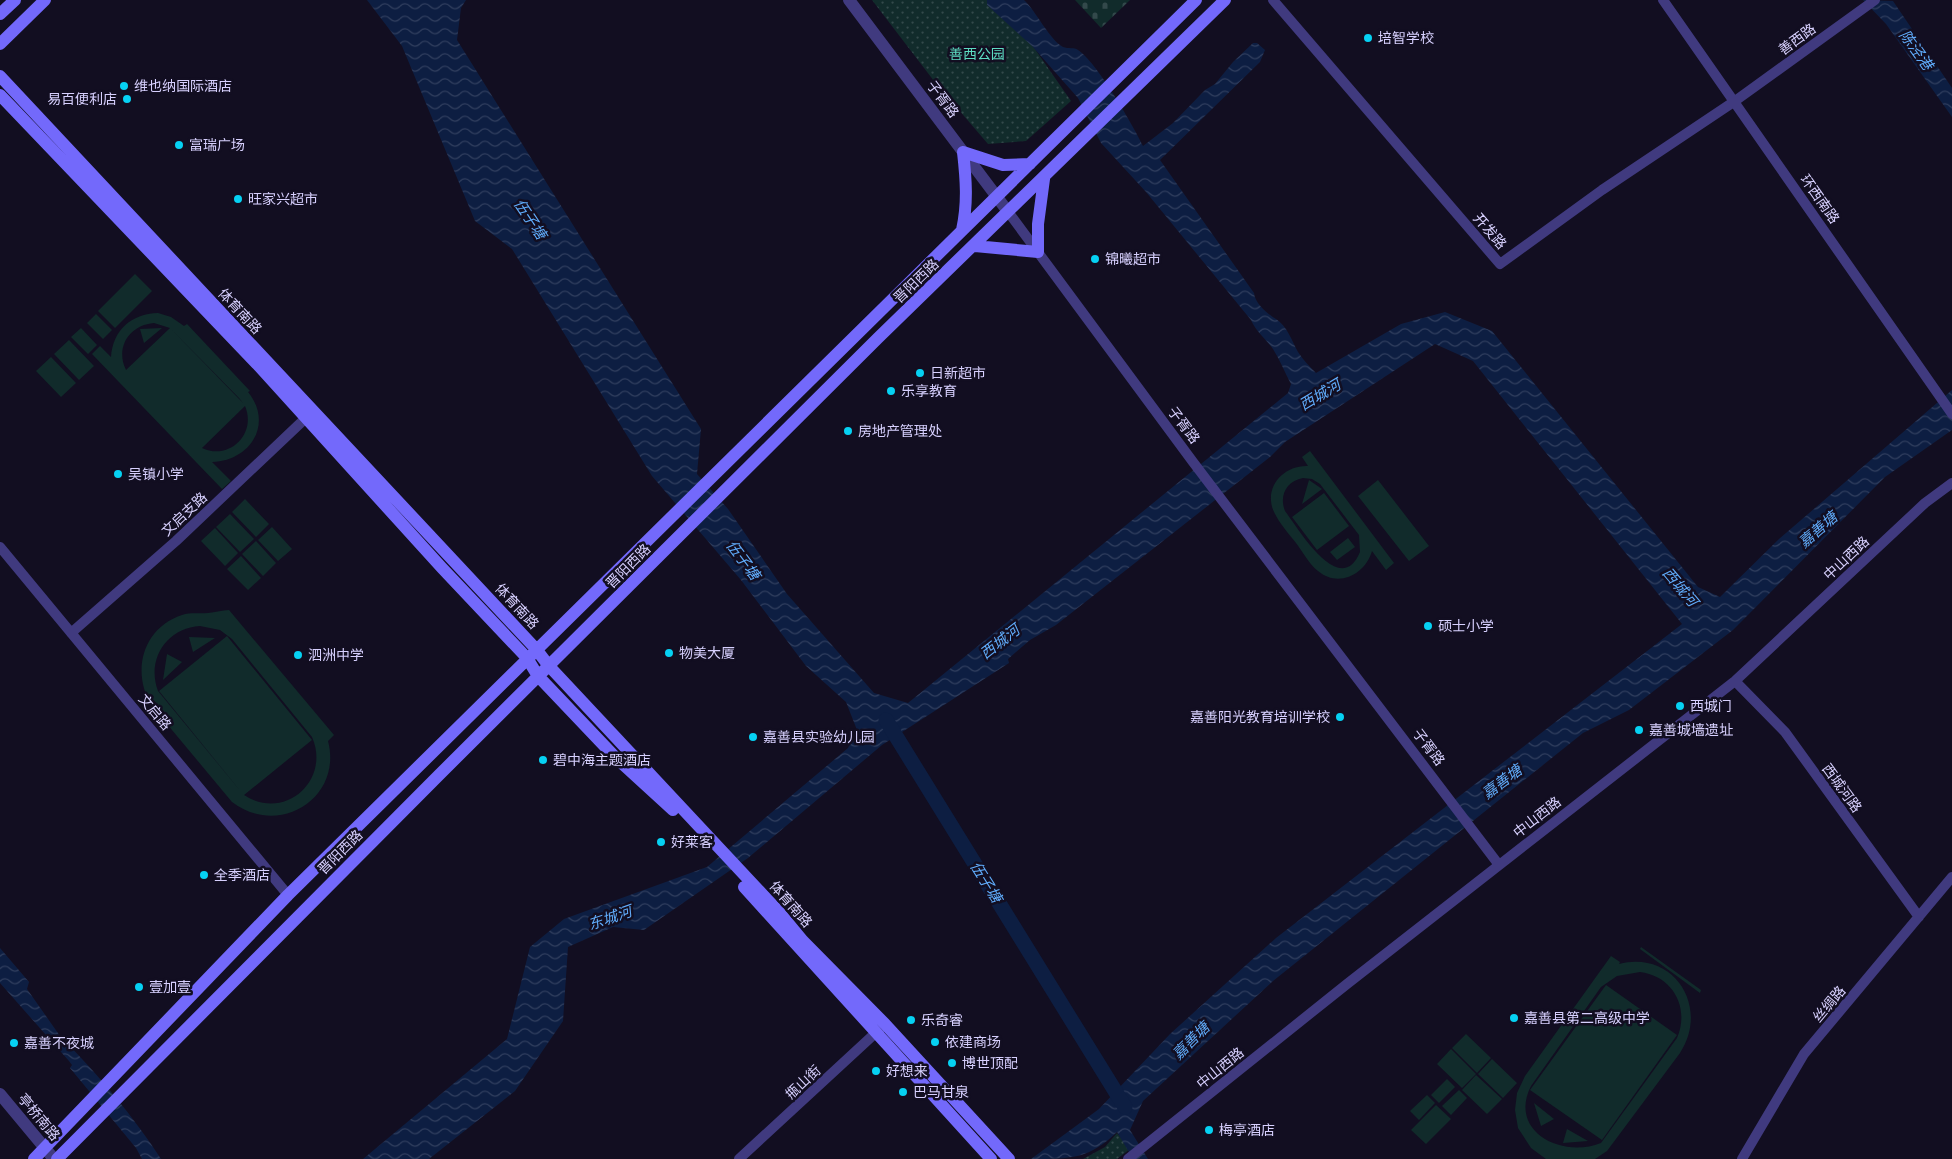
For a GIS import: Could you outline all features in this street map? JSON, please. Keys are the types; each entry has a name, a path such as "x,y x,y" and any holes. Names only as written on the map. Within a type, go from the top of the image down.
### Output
{"main road":[{"path":"0,14 15,0"},
{"path":"0,44 46,0"},
{"name":"晋阳西路","path":"34,1159 288,895 730,457 1196,0"},
{"name":"晋阳西路","path":"55,1159 538,676 1225,0"},
{"name":"体育南路","path":"0,76 527,658 538,676 615,757 701,834"},
{"name":"体育南路","path":"0,95 257,364 536,649 549,666 701,834 880,1029 991,1159"},
{"path":"962,230 966,209 967,182 963,152 1003,165 1030,164"},
{"path":"975,246 1038,252 1038,224 1044,179"},
{"name":"体育南路","path":"880,1029 1006,1156"}],"street":[{"name":"子胥路","path":"849,0 1009,212 1193,462 1499,865"},
{"name":"开发路","path":"1273,0 1500,264 1602,190 1735,101"},
{"name":"环西南路","path":"1663,0 1952,414"},
{"name":"善西路","path":"1735,101 1875,0"},
{"name":"文启支路","path":"71,633 176,541 309,416"},
{"name":"中山西路","path":"1128,1159 1735,681 1918,510 1952,483"},
{"name":"文启路","path":"0,547 288,895"},
{"name":"西城河路","path":"1735,681 1785,732 1919,917"},
{"name":"丝绸路","path":"1742,1159 1804,1054 1952,877"},
{"name":"甁山街","path":"739,1159 880,1029"},
{"name":"亭桥南路","path":"0,1094 55,1159"}],"green space":[{"name":"善西公园","path":"872,0 1001,0 1071,101 1026,141 988,144 934,81"},
{"path":"1075,0 1130,0 1101,28"},
{"path":"135,274 152,291 115,328 98,311"},
{"path":"158,313 171,317 184,326 187,324 250,391 248,392 259,416 258,428 254,439 247,448 226,460 212,462 231,481 222,489 92,354 100,346 111,357 115,339 125,325 140,316","holes":["154,323 170,328 126,370 122,354 123,346 127,339 138,328","171,329 239,398 243,403","245,406 248,416 247,426 244,435 238,442 231,448 222,451 202,448"]},
{"path":"96,314 112,330 103,339 87,323"},
{"path":"81,328 97,345 88,354 71,337"},
{"path":"162,328 144,343 140,329"},
{"path":"69,340 94,366 79,380 54,354"},
{"path":"51,357 76,383 61,397 36,371"},
{"path":"1310,451 1394,563 1386,570 1372,551 1363,567 1350,576 1334,578 1326,576 1312,565 1284,528 1271,503 1273,487 1283,474 1291,469 1308,466 1302,457","holes":["1303,478 1312,479 1320,484 1359,535 1360,552 1352,565 1342,568 1331,565 1309,544 1285,511 1283,500 1288,486 1292,482"]},
{"path":"1309,480 1322,489 1302,504"},
{"path":"1378,480 1429,546 1409,561 1358,496"},
{"path":"1324,493 1349,526 1317,550 1292,517"},
{"path":"245,499 269,524 256,537 232,512"},
{"path":"230,514 254,539 240,552 216,527"},
{"path":"272,527 292,549 278,561 258,540"},
{"path":"215,528 238,553 225,566 201,541"},
{"path":"1348,538 1355,547 1337,560 1330,552"},
{"path":"256,541 276,563 263,576 242,554"},
{"path":"241,556 261,578 248,590 227,569"},
{"path":"229,610 334,735 328,741 330,761 326,780 317,795 303,806 287,814 269,816 250,812 232,802 152,706 142,680 144,653 149,641 157,630 168,621 192,613","holes":["200,626 220,630 232,639 312,737 316,753 315,768 310,781 289,800 275,803 259,802 244,795 312,740 227,636 159,691 242,793 158,691 155,679 157,657 169,639 178,632 188,628"]},
{"path":"189,637 215,638 193,652"},
{"path":"167,654 182,662 163,680"},
{"path":"1641,947 1701,990 1700,993 1640,949"},
{"path":"1611,956 1620,962 1619,964 1639,962 1656,966 1670,974 1681,986 1688,1001 1691,1018 1688,1035 1680,1053 1607,1151 1595,1159 1546,1159 1531,1148 1518,1128 1515,1110 1517,1093 1525,1076","holes":["1640,972 1652,975 1670,987 1680,1005 1681,1016 1677,1038 1601,1143 1586,1147 1570,1147 1555,1144 1542,1137 1532,1128 1527,1116 1526,1102 1531,1086 1601,987 1617,976"]},
{"path":"1606,985 1677,1035 1602,1140 1530,1090"},
{"path":"1466,1034 1491,1058 1477,1073 1452,1048"},
{"path":"1451,1049 1476,1074 1462,1088 1437,1064"},
{"path":"1492,1059 1517,1083 1503,1098 1478,1074"},
{"path":"1476,1075 1502,1099 1487,1114 1462,1090"},
{"path":"1447,1079 1455,1087 1439,1103 1431,1095"},
{"path":"1459,1090 1467,1098 1451,1115 1442,1106"},
{"path":"1427,1095 1435,1103 1419,1120 1410,1111"},
{"path":"1534,1103 1554,1119 1541,1126"},
{"path":"1436,1105 1451,1119 1426,1144 1411,1130"},
{"path":"1567,1129 1588,1141 1563,1143"},
{"path":"1117,1133 1130,1149 1117,1159 1083,1159 1105,1147"}],"water":[{"path":"367,0 466,0 461,8 457,40 701,429 697,474 728,509 787,594 874,693 908,703 1288,393 1291,384 1273,349 1251,320 1146,192 1101,143 1078,98 1032,46 987,5 987,0 1024,0 1058,43 1063,47 1076,49 1086,56 1114,94 1143,146 1173,123 1205,90 1215,84 1233,62 1253,43 1257,43 1265,50 1260,62 1160,160 1254,293 1259,305 1280,322 1304,361 1316,373 1401,324 1445,312 1492,331 1698,587 1720,597 1779,539 1952,390 1952,430 1885,477 1733,630 1629,710 1583,733 1273,981 1143,1101 1130,1130 1148,1159 1133,1159 1117,1132 1097,1148 1078,1156 1057,1159 1031,1159 1099,1109 1170,1034 1276,938 1682,624 1473,361 1435,344 1285,442 1270,457 1056,625 1030,640 1008,659 1009,663 882,745 748,858 644,930 613,927 568,947 563,1021 515,1091 429,1159 363,1159 507,1039 530,947 564,919 707,867 848,748 857,730 846,702 806,666 741,580 652,476 512,249 475,221 402,46"},
{"name":"陈泾港","path":"1863,0 1893,1 1952,88 1952,117 1886,24"},
{"path":"0,948 29,982 27,989 60,1036 61,1043 65,1041 104,1083 161,1159 142,1159 136,1148 70,1068 72,1065 69,1061 0,983"}],"waterway":[{"name":"伍子塘","path":"886,720 1125,1107"}],"place":[{"name":"培智学校","path":"1368,38"},
{"name":"维也纳国际酒店","path":"124,86"},
{"name":"易百便利店","path":"127,99"},
{"name":"富瑞广场","path":"179,145"},
{"name":"旺家兴超市","path":"238,199"},
{"name":"锦曦超市","path":"1095,259"},
{"name":"日新超市","path":"920,373"},
{"name":"乐享教育","path":"891,391"},
{"name":"房地产管理处","path":"848,431"},
{"name":"吴镇小学","path":"118,474"},
{"name":"硕士小学","path":"1428,626"},
{"name":"物美大厦","path":"669,653"},
{"name":"泗洲中学","path":"298,655"},
{"name":"西城门","path":"1680,706"},
{"name":"嘉善阳光教育培训学校","path":"1340,717"},
{"name":"嘉善城墙遗址","path":"1639,730"},
{"name":"嘉善县实验幼儿园","path":"753,737"},
{"name":"碧中海主题酒店","path":"543,760"},
{"name":"好莱客","path":"661,842"},
{"name":"全季酒店","path":"204,875"},
{"name":"壹加壹","path":"139,987"},
{"name":"嘉善县第二高级中学","path":"1514,1018"},
{"name":"乐奇睿","path":"911,1020"},
{"name":"依建商场","path":"935,1042"},
{"name":"嘉善不夜城","path":"14,1043"},
{"name":"博世顶配","path":"952,1063"},
{"name":"好想来","path":"876,1071"},
{"name":"巴马甘泉","path":"903,1092"},
{"name":"梅亭酒店","path":"1209,1130"}],"water label":[{"name":"西城河","path":"1320,395"},
{"name":"嘉善塘","path":"1818,530"},
{"name":"西城河","path":"1680,587"},
{"name":"西城河","path":"1000,642"},
{"name":"嘉善塘","path":"1502,782"},
{"name":"东城河","path":"610,918"},
{"name":"嘉善塘","path":"1191,1041"}]}
